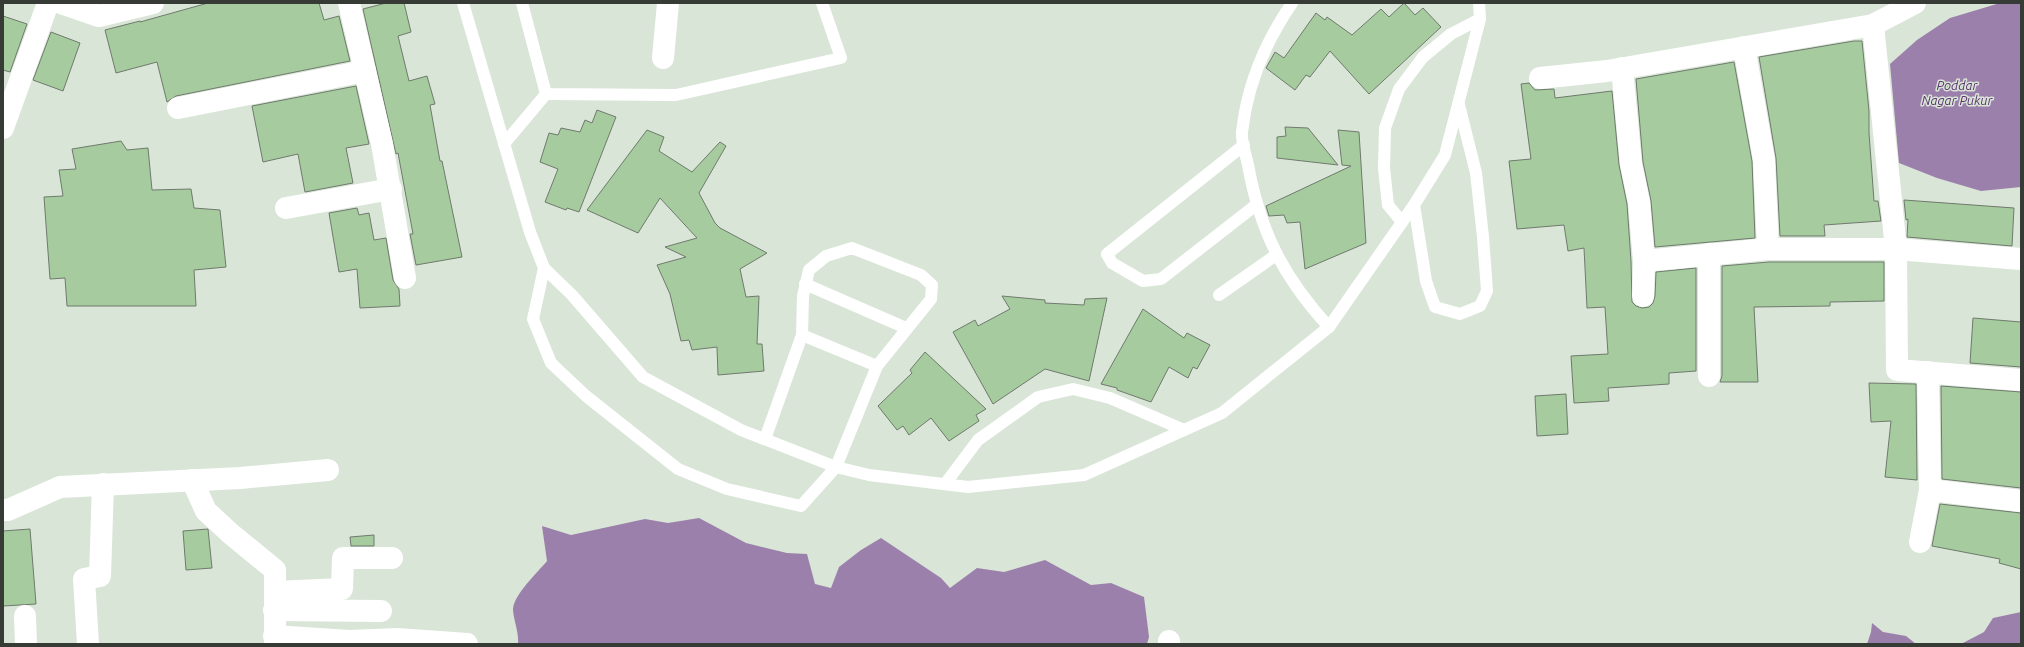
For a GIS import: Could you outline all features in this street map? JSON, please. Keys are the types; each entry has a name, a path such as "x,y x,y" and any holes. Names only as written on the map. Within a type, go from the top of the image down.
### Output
{"street":[{"path":"3,128 48,3"},
{"path":"61,3 99,16 153,3"},
{"path":"349,3 391,189 405,278"},
{"path":"663,58 668,3"},
{"path":"1540,78 1622,68 1873,25 1915,3"},
{"path":"1873,25 1896,250 1897,370 2021,380"},
{"path":"1744,47 1764,160 1768,249"},
{"path":"1622,68 1631,164 1639,202 1644,261 1643,296"},
{"path":"178,108 365,71"},
{"path":"286,208 391,189"},
{"path":"1644,261 1768,249 1896,250 2021,259"},
{"path":"1709,254 1709,376"},
{"path":"1920,542 1930,490 1928,372"},
{"path":"3,510 8,510 60,487 192,480 328,470"},
{"path":"192,480 206,511 231,534 275,570 274,640 349,643 397,639 467,644"},
{"path":"88,644 84,579 100,576 103,484"},
{"path":"1930,490 2021,501"},
{"path":"275,601 342,589 343,558 392,558"},
{"path":"275,601 381,611"},
{"path":"26,616 26,644"}],"lane":[{"path":"463,3 530,232 544,268 572,295 643,377 741,430 836,467 870,475 968,487 1084,476 1222,413 1329,327 1414,205 1446,155 1480,19 1479,3"},
{"path":"522,3 546,94"},
{"path":"546,94 676,95 841,58 822,3"},
{"path":"1287,6 1254,74 1242,133 1256,204 1276,255 1306,302 1329,327"},
{"path":"1402,222 1388,205 1384,168 1385,128 1399,89 1422,57 1451,34 1480,19"},
{"path":"504,144 546,94"},
{"path":"1414,205 1426,282 1435,307 1460,314 1480,306 1487,291 1482,230 1476,173 1459,104"},
{"path":"1244,145 1107,254 1112,263 1142,281 1161,279 1256,204"},
{"path":"544,268 533,319 551,363 586,396 678,469 727,489 801,506 836,467 877,366 906,328 931,299 932,285 921,275 852,248 826,256 809,270 805,284 802,335 765,439"},
{"path":"1219,295 1276,255"},
{"path":"805,284 906,328"},
{"path":"802,335 877,366"},
{"path":"945,484 978,440 1038,397 1073,389 1110,398 1184,430"}],"water":[{"name":"Poddar Nagar Pukur","path":"2000,3 2021,3 2021,187 1981,191 1937,178 1899,163 1890,64 1917,40 1950,18"},
{"path":"699,518 746,543 787,553 807,554 815,584 831,588 839,567 861,550 881,538 941,578 950,588 977,568 1004,572 1045,560 1091,585 1111,583 1144,597 1149,637 1147,644 518,644 518,635 513,610 514,604 521,591 547,561 542,526 571,535 645,519 668,523"},
{"path":"2021,612 2021,644 1961,644 1984,632 1993,618"},
{"path":"1872,623 1883,632 1906,636 1916,644 1867,644"}],"building":[{"path":"208,3 319,3 324,20 339,16 350,61 176,96 167,102 157,62 116,73 105,30"},
{"path":"386,3 404,3 411,32 398,36 409,81 427,76 435,104 430,105 440,161 442,161 462,257 416,265 410,234 413,234 398,153 396,154 363,9"},
{"path":"1404,3 1415,15 1423,8 1441,27 1369,94 1330,51 1310,77 1306,75 1295,90 1266,68 1275,52 1284,58 1316,13 1325,20 1327,17 1352,35 1381,9 1389,17"},
{"path":"3,16 27,24 10,72 3,70"},
{"path":"51,32 80,43 63,91 33,80"},
{"path":"1854,41 1862,41 1869,111 1869,133 1874,201 1878,201 1881,221 1824,225 1825,236 1780,236 1776,158 1759,57"},
{"path":"1734,62 1752,161 1755,238 1655,247 1651,201 1643,162 1636,79"},
{"path":"1529,83 1535,90 1554,89 1555,98 1612,91 1619,165 1627,204 1632,302 1636,306 1642,308 1649,307 1653,303 1655,296 1656,272 1696,268 1696,371 1669,373 1669,384 1608,388 1609,401 1574,403 1571,356 1608,354 1605,307 1587,308 1584,248 1568,251 1564,225 1517,229 1509,161 1531,159 1521,84"},
{"path":"356,86 369,144 346,148 353,183 305,192 298,154 263,162 252,106"},
{"path":"597,110 616,117 579,212 567,208 566,210 545,202 558,169 540,162 549,133 558,135 561,128 580,132 585,120 592,123"},
{"path":"1285,127 1308,128 1338,165 1277,158 1277,137 1286,136"},
{"path":"647,130 664,137 659,151 692,172 720,142 726,146 699,193 715,223 720,228 767,253 740,269 746,297 759,296 757,344 762,344 764,371 718,375 717,347 692,350 689,340 681,341 670,294 657,265 686,257 665,247 697,238 660,198 638,233 587,210"},
{"path":"1338,130 1359,132 1366,243 1305,269 1300,222 1287,223 1284,215 1269,216 1266,206 1351,166 1342,165"},
{"path":"121,141 127,150 148,148 152,190 191,189 194,208 220,210 226,267 194,270 196,306 67,306 65,278 50,279 44,197 63,196 59,170 76,169 72,149"},
{"path":"1904,200 2014,208 2012,246 1907,237 1908,219 1906,220"},
{"path":"357,208 359,215 369,213 374,240 386,238 393,280 399,289 400,306 360,308 357,269 339,272 329,213"},
{"path":"1769,262 1884,262 1884,301 1830,302 1830,306 1754,307 1758,382 1720,382 1722,376 1722,266"},
{"path":"1002,296 1045,300 1045,303 1084,305 1085,299 1107,298 1089,381 1045,369 993,404 953,332 975,320 978,326 1010,309"},
{"path":"1143,309 1184,338 1187,333 1210,345 1197,369 1193,367 1188,378 1169,367 1151,402 1117,390 1117,388 1101,384"},
{"path":"1973,318 2021,322 2021,367 1970,363"},
{"path":"925,352 986,409 976,415 979,421 949,441 931,418 909,435 903,426 897,430 878,406 912,373 910,370"},
{"path":"1869,383 1916,384 1917,480 1885,477 1891,421 1871,422"},
{"path":"1941,386 2021,392 2021,488 1942,479"},
{"path":"1566,394 1568,434 1537,436 1535,396"},
{"path":"1940,504 2021,513 2021,569 1999,563 2000,559 1932,546"},
{"path":"30,529 36,604 3,606 3,531"},
{"path":"208,529 212,568 186,570 183,531"},
{"path":"374,535 374,546 351,546 350,537"}]}
